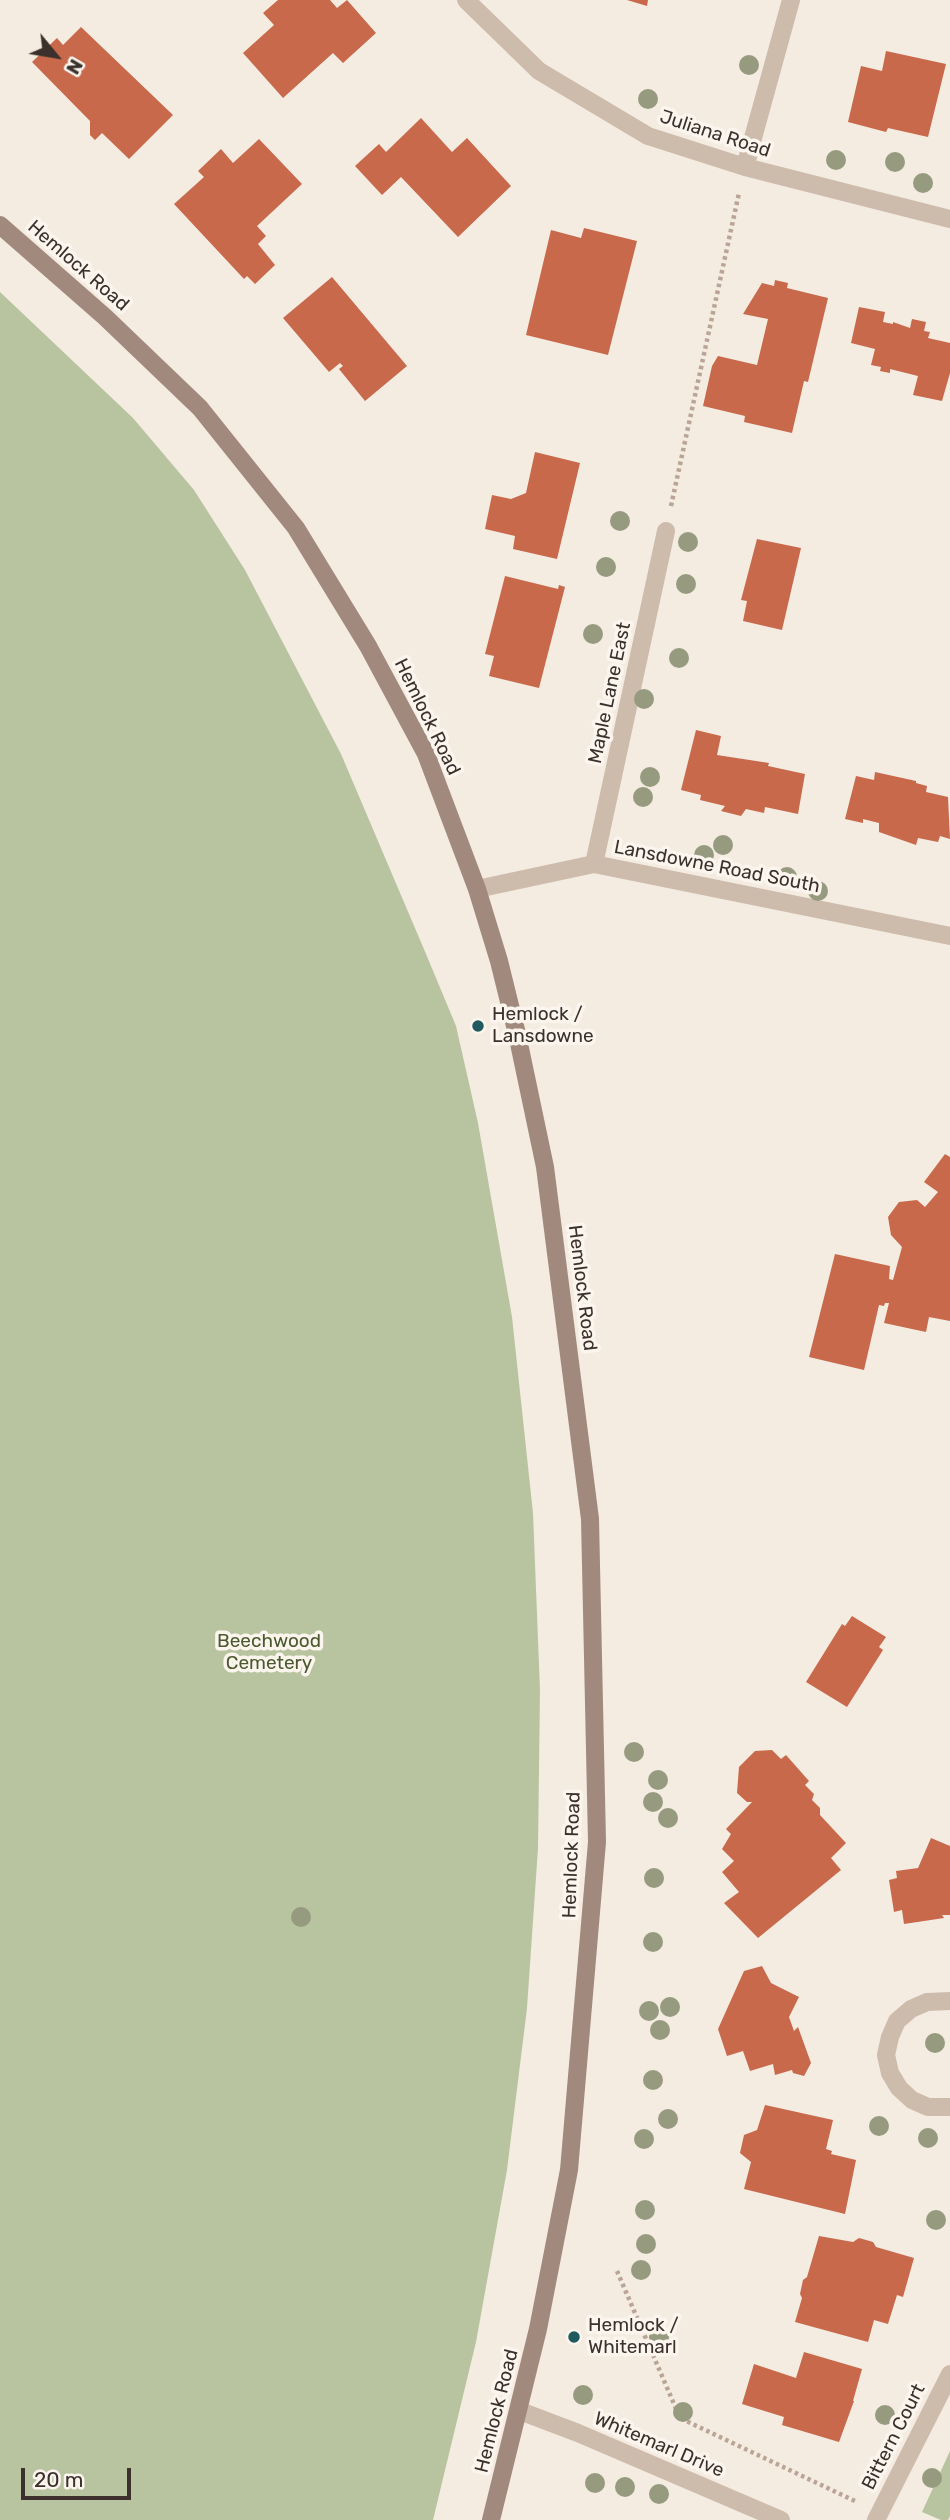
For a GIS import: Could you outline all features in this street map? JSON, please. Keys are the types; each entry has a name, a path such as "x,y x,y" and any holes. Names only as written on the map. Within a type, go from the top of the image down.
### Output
{"main road":[{"name":"Hemlock Road","path":"0,225 106,317 200,408 296,528 368,646 426,754 477,889 517,1034 545,1167 590,1519 597,1842 569,2170 520,2410 491,2520"}],"street":[{"name":"Juliana Road","path":"466,0 539,71 648,136 745,167 950,219"},
{"path":"745,167 792,0"},
{"name":"Maple Lane East","path":"594,864 666,531"},
{"name":"Lansdowne Road South","path":"477,889 594,864 950,936"},
{"path":"950,2001 927,2002 911,2009 897,2021 886,2055 890,2073 899,2088 912,2100 928,2107 950,2107"},
{"name":"Bittern Court","path":"878,2517 950,2374"},
{"name":"Whitemarl Drive","path":"520,2410 781,2520"}],"path":[{"path":"666,531 745,167"},
{"path":"617,2271 680,2418 878,2517"}],"green space":[{"name":"Beechwood Cemetery","path":"0,292 133,418 194,490 245,570 341,754 426,954 456,1026 478,1123 512,1317 533,1513 540,1690 538,1848 527,2008 507,2170 476,2342 433,2520 0,2520"},
{"path":"950,2451 950,2516 948,2520 941,2520 922,2512"}],"building":[{"path":"278,0 330,0 337,8 347,0 376,33 343,63 333,53 283,98 243,53 274,25 263,13"},
{"path":"627,0 648,0 647,6"},
{"path":"81,27 173,115 129,159 102,133 95,140 90,135 90,121 32,62 57,38 63,45"},
{"path":"886,51 946,64 928,137 888,128 886,132 848,122 861,66 882,71"},
{"path":"421,118 452,152 467,138 511,186 458,237 401,177 382,195 355,166 379,144 386,152"},
{"path":"259,139 302,184 257,226 266,236 258,244 275,265 255,284 247,276 244,279 174,204 204,177 198,171 221,149 233,163"},
{"path":"584,228 637,241 608,355 526,335 551,230 581,238"},
{"path":"332,277 407,366 365,401 339,369 343,366 340,363 329,372 283,318"},
{"path":"775,280 788,283 787,288 828,298 808,382 804,381 792,433 744,422 745,416 703,406 712,366 718,356 757,365 768,319 743,314 762,283 774,286"},
{"path":"859,307 885,312 883,322 893,322 910,328 912,319 926,322 924,331 930,332 928,338 950,343 950,373 942,401 913,395 918,376 890,369 890,373 880,371 881,367 871,365 875,349 851,343"},
{"path":"535,452 580,463 557,559 513,549 515,536 485,529 492,495 511,499 526,493"},
{"path":"757,539 801,548 782,630 743,621 747,601 741,600"},
{"path":"505,576 558,589 559,585 565,587 539,688 489,676 494,656 485,654"},
{"path":"696,730 721,736 717,755 769,763 768,766 805,774 798,814 765,807 764,813 746,809 741,816 721,811 725,806 700,800 701,795 681,790"},
{"path":"875,772 916,781 927,786 926,792 948,797 950,839 940,836 938,842 918,838 916,845 879,832 879,823 863,819 863,823 845,819 856,776 874,780"},
{"path":"945,1154 950,1157 950,1321 929,1317 926,1332 884,1323 889,1303 885,1303 884,1306 879,1305 864,1370 809,1357 835,1254 890,1266 889,1279 893,1280 902,1247 891,1235 888,1217 899,1202 917,1200 925,1207 938,1192 924,1182"},
{"path":"852,1616 886,1637 879,1647 883,1650 847,1707 806,1682 842,1624 845,1626"},
{"path":"772,1750 781,1759 786,1755 809,1781 805,1785 814,1794 812,1800 820,1808 820,1815 846,1843 831,1858 841,1870 758,1938 724,1903 739,1892 722,1872 734,1861 722,1849 731,1834 726,1829 752,1802 747,1802 737,1793 739,1767 755,1751"},
{"path":"931,1838 950,1846 950,1915 904,1924 902,1910 894,1912 889,1880 897,1878 896,1871 918,1868"},
{"path":"762,1966 771,1983 799,1997 789,2017 794,2031 798,2027 811,2063 804,2076 793,2073 792,2070 775,2075 773,2064 750,2071 743,2051 727,2056 718,2029 744,1971"},
{"path":"765,2105 833,2120 826,2149 832,2151 831,2154 856,2160 845,2214 744,2189 751,2162 740,2153 744,2135 757,2130"},
{"path":"819,2236 853,2242 859,2238 873,2242 876,2247 914,2258 903,2297 897,2295 888,2324 874,2320 868,2342 795,2322 802,2298 800,2294 803,2280 807,2277"},
{"path":"804,2352 862,2369 839,2442 782,2425 784,2417 742,2404 754,2364 796,2378"}],"place":[{"name":"Hemlock / Lansdowne","path":"478,1026"},
{"name":"Hemlock / Whitemarl","path":"574,2337"}]}
